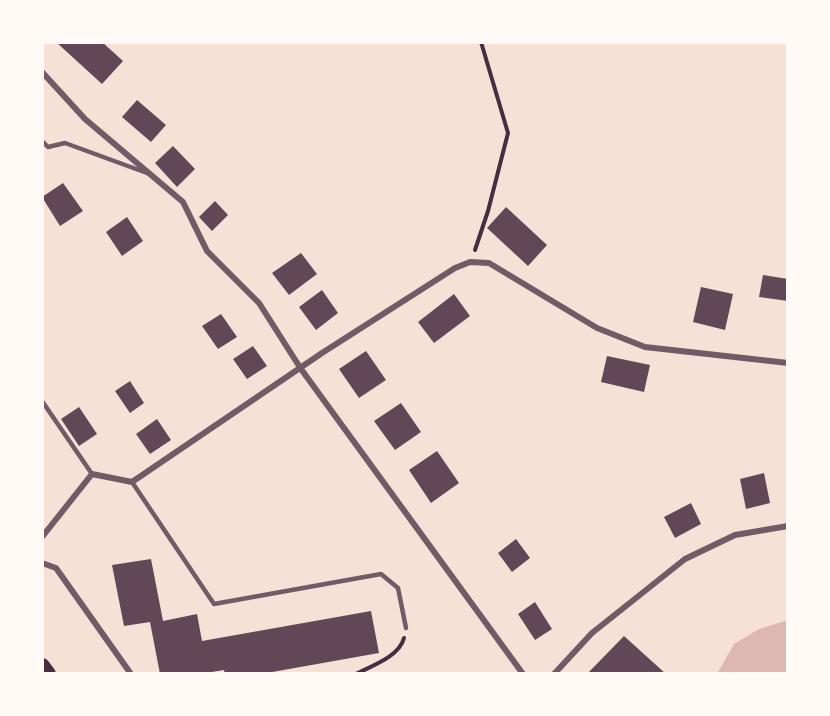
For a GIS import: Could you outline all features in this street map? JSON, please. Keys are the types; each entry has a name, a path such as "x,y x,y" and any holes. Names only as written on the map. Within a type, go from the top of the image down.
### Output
{"highway":[{"path":"42,666 48,674"}],"street":[{"path":"42,72 85,119 183,202 207,251 259,303 301,369 523,674"},
{"path":"42,537 92,474 132,482 455,268 470,262 489,263 597,328 645,347 788,363"},
{"path":"554,674 592,633 685,559 735,535 788,526"},
{"path":"42,563 56,568 131,674"}],"lane":[{"path":"42,141 48,147"},
{"path":"42,152 48,147 65,143 149,174"},
{"path":"42,401 92,474"},
{"path":"132,482 214,604 381,574 398,588 406,628"}],"path":[{"path":"470,262 488,211 508,133 481,42"},
{"path":"356,674 384,659 402,645 406,628"}],"shaded area":[{"path":"788,620 788,674 717,674 734,644 759,629"}],"building":[{"path":"56,42 102,42 123,61 102,84"},
{"path":"137,100 166,125 151,142 122,117"},
{"path":"173,146 195,169 177,187 155,163"},
{"path":"63,183 83,211 60,226 42,197"},
{"path":"215,201 228,215 212,231 199,217"},
{"path":"506,207 547,245 528,266 487,228"},
{"path":"127,217 143,241 122,256 106,232"},
{"path":"301,253 317,274 289,295 272,273"},
{"path":"763,275 788,279 788,301 759,297"},
{"path":"701,287 733,294 725,330 693,322"},
{"path":"322,290 338,313 316,330 299,307"},
{"path":"454,294 470,316 434,343 418,322"},
{"path":"221,314 237,337 218,349 202,326"},
{"path":"253,346 267,366 247,379 233,359"},
{"path":"366,351 386,380 359,398 339,369"},
{"path":"607,356 650,365 644,392 601,382"},
{"path":"130,381 144,403 130,413 115,391"},
{"path":"401,403 421,432 395,450 374,421"},
{"path":"79,407 97,434 79,446 61,419"},
{"path":"157,419 171,440 150,454 136,434"},
{"path":"437,451 459,483 431,503 409,470"},
{"path":"764,473 770,503 746,509 740,479"},
{"path":"691,503 701,524 675,538 664,517"},
{"path":"516,539 530,558 512,572 498,553"},
{"path":"151,559 163,621 197,614 202,641 371,611 379,653 261,674 225,674 224,670 200,674 160,674 150,622 124,626 112,565"},
{"path":"535,602 552,629 535,640 518,614"},
{"path":"624,636 666,674 587,674"}]}
